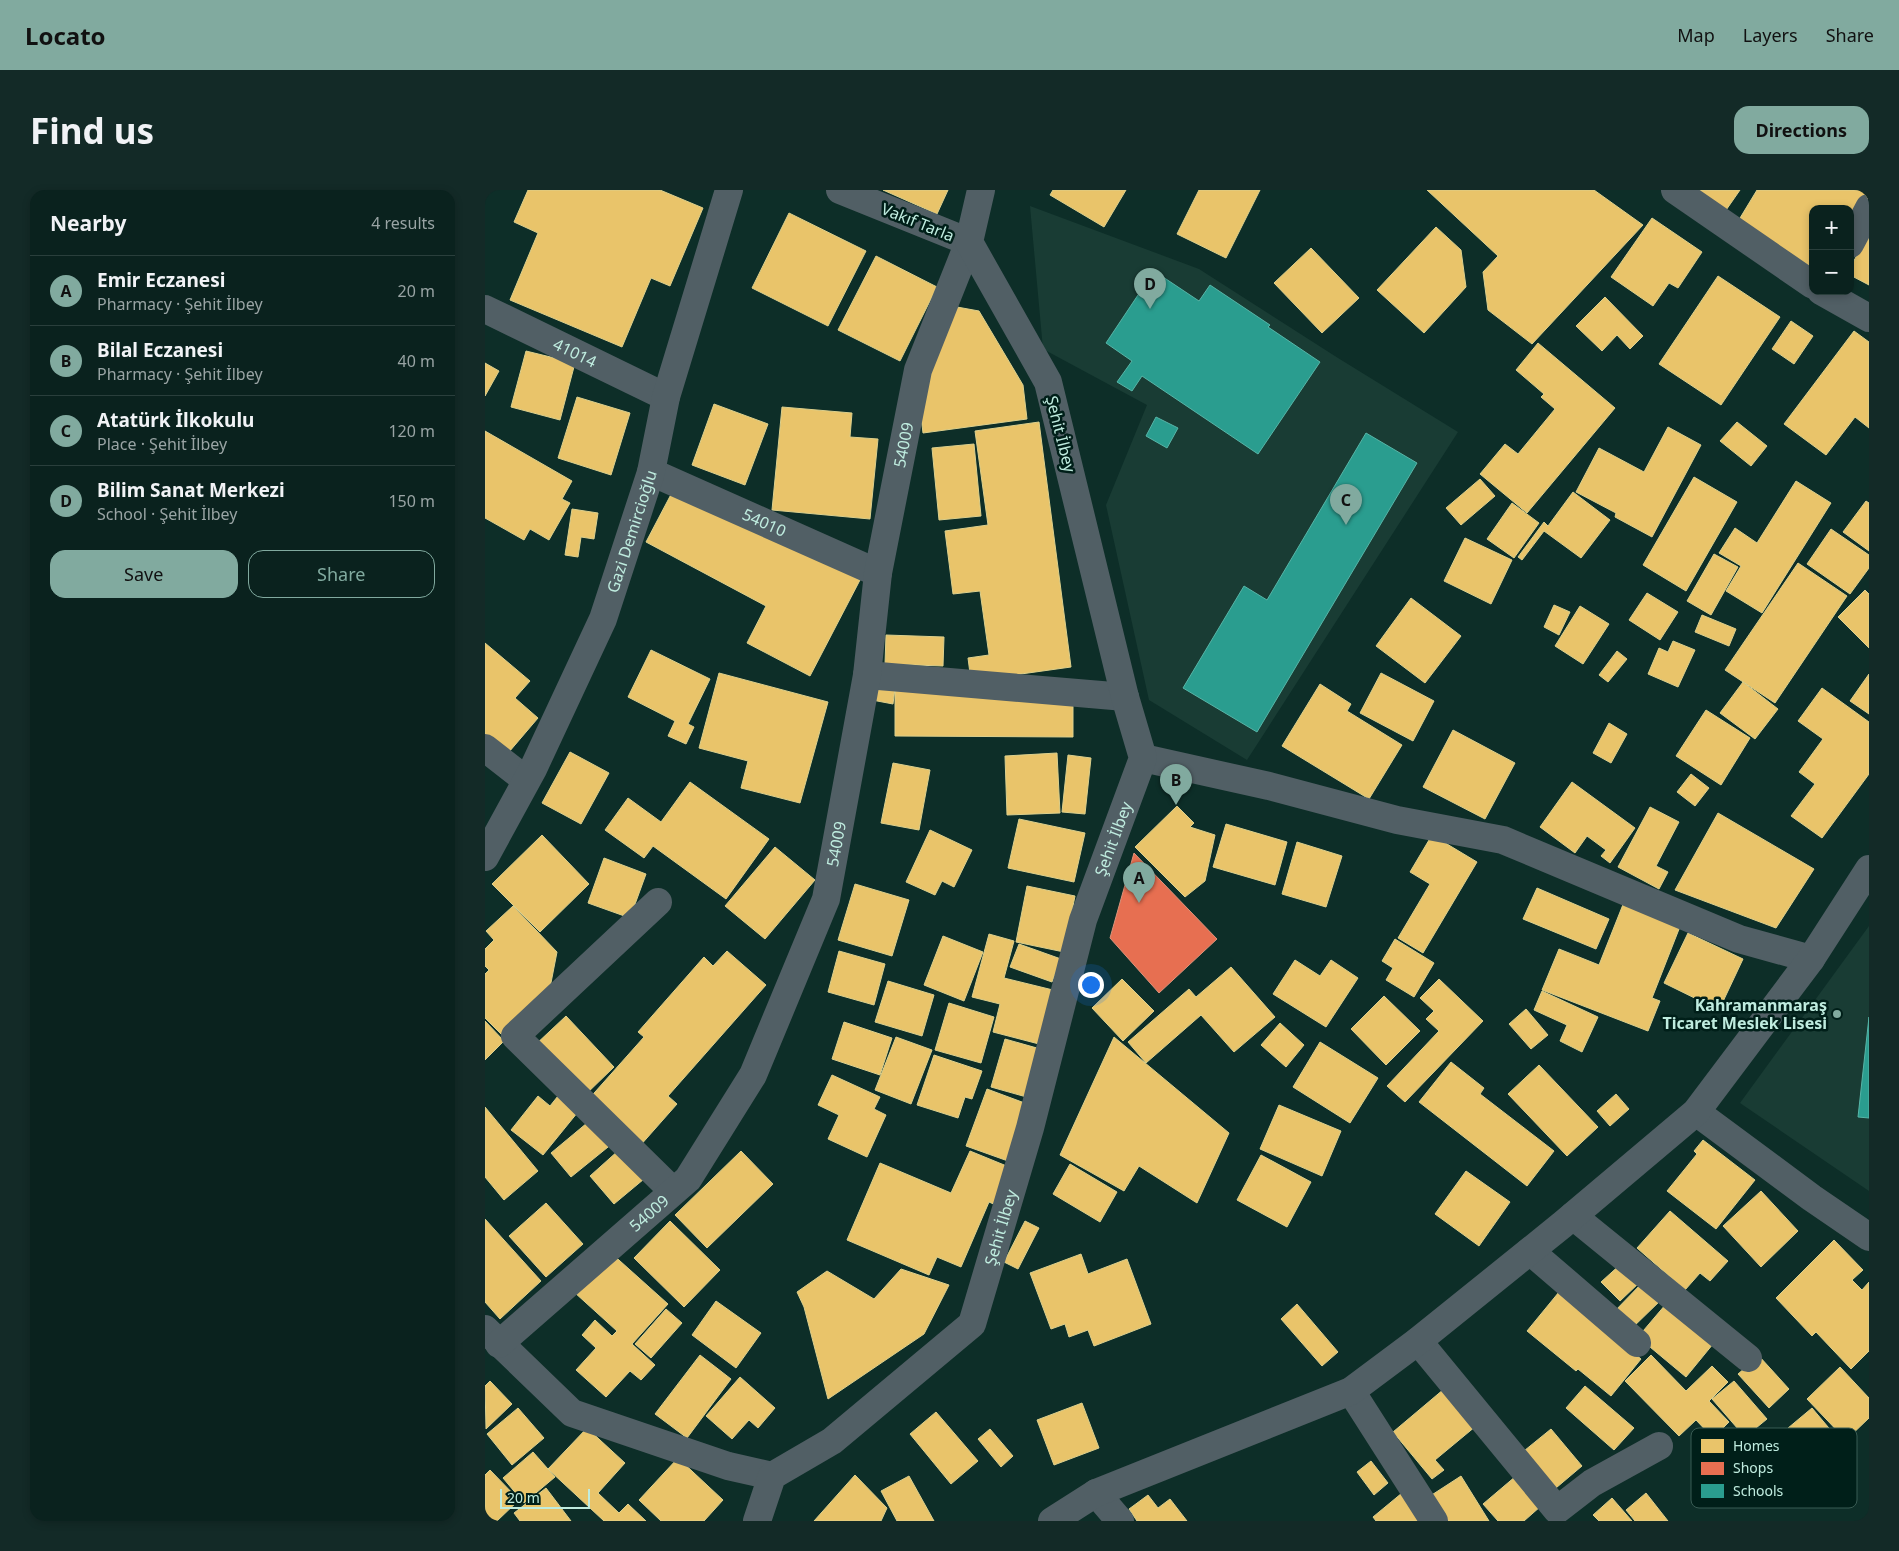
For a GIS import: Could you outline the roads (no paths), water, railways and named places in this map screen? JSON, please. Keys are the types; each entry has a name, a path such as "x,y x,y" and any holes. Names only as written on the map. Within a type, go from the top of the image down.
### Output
{"street":[{"name":"Gazi Demircioğlu","path":"485,856 533,769 603,619 651,472 666,397 729,190"},
{"name":"Vakıf Tarla","path":"840,190 969,242"},
{"path":"969,242 981,190"},
{"path":"1675,190 1809,282"},
{"path":"1854,236 1869,208"},
{"name":"54009","path":"492,1336 688,1178 753,1075 826,899 867,675 878,572 918,370 969,242"},
{"name":"Şehit İlbey","path":"772,1476 832,1441 972,1324 1030,1128 1083,920 1143,758 1125,697 1048,382 969,242"},
{"path":"1830,295 1869,318"},
{"name":"41014","path":"485,309 666,397"},
{"name":"54010","path":"651,472 878,572"},
{"path":"867,675 1125,697"},
{"path":"485,748 527,780"},
{"path":"1143,758 1269,786 1397,820 1503,840 1739,939 1811,959"},
{"path":"1052,1521 1096,1493 1351,1391 1418,1341 1573,1216 1696,1112 1811,959 1869,869"},
{"path":"658,902 515,1036 673,1191"},
{"path":"1696,1112 1811,1198 1869,1237"},
{"path":"1573,1216 1748,1358"},
{"path":"1530,1251 1637,1343"},
{"path":"492,1336 572,1413 728,1466 772,1476 757,1521"},
{"path":"1418,1341 1557,1510 1592,1484 1659,1446"},
{"path":"1351,1391 1434,1521"},
{"path":"1096,1493 1120,1521"}],"place":[{"name":"Bilim Sanat Merkezi","path":"1150,309"},
{"name":"Atatürk İlkokulu","path":"1346,525"},
{"name":"Bilal Eczanesi","path":"1176,805"},
{"name":"Emir Eczanesi","path":"1139,903"},
{"name":"Kahramanmaraş Ticaret Meslek Lisesi","path":"1837,1014"}]}
